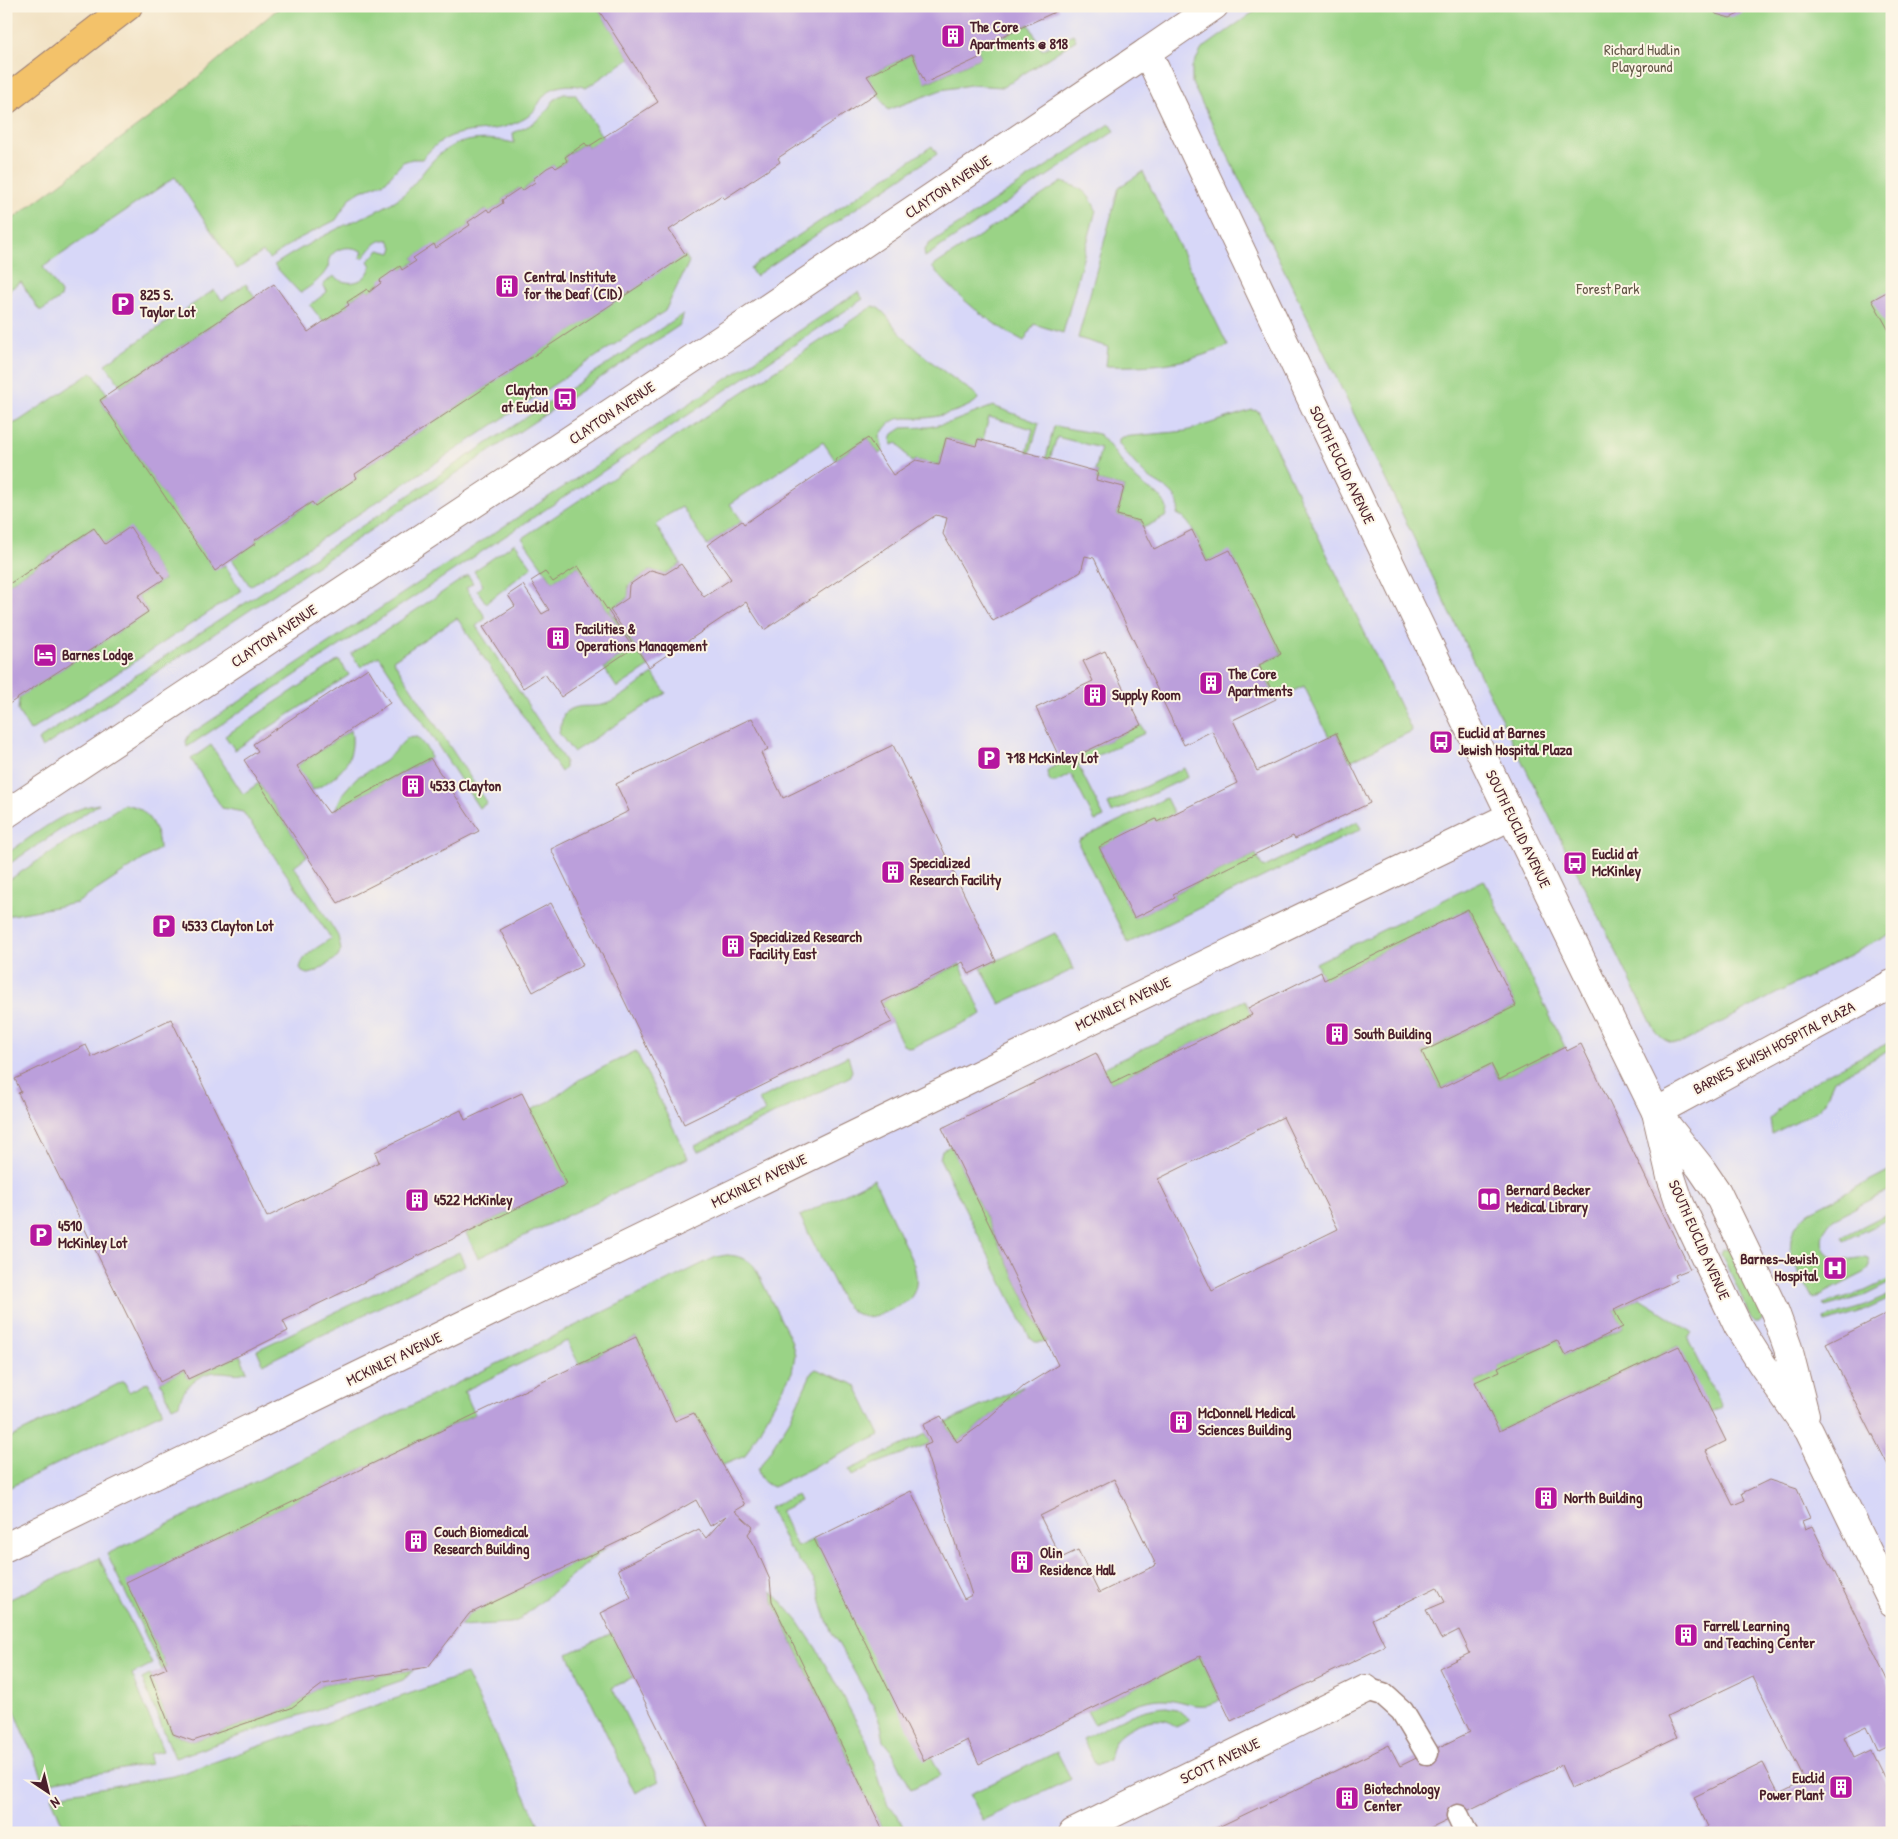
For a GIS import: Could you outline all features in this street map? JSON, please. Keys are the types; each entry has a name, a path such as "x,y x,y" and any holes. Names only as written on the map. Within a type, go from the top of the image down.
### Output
{"highway":[{"path":"6,100 128,6"}],"street":[{"name":"CLAYTON AVENUE","path":"6,814 725,337 1010,146 1214,6"},
{"name":"SOUTH EUCLID AVENUE","path":"1147,52 1284,345 1656,1112 1671,1176 1680,1204 1738,1326 1808,1431 1892,1602"},
{"name":"MCKINLEY AVENUE","path":"6,1547 1511,816"},
{"name":"BARNES JEWISH HOSPITAL PLAZA","path":"1656,1112 1892,984"},
{"path":"1656,1112 1700,1167 1717,1192 1776,1312 1788,1348 1808,1431"},
{"name":"SCOTT AVENUE","path":"1073,1833 1366,1689"}],"lane":[{"path":"1366,1689 1383,1694 1402,1711 1427,1753"}],"shaded area":[{"path":"281,6 1892,6 1892,1833 6,1833 6,224 162,108"}],"green space":[{"path":"281,6 596,6 630,58 586,88 569,85 552,89 543,97 532,113 520,121 493,129 458,134 446,138 434,146 422,159 412,159 403,162 385,182 361,191 350,198 336,220 298,239 269,259 263,252 237,269 175,177 43,267 61,293 60,298 43,310 39,310 21,282 6,292 6,224 162,108"},
{"name":"Forest Park","path":"1262,6 1892,6 1892,933 1682,1043 1668,1041 1656,1032 1513,743 1192,83 1192,67 1202,49"},
{"path":"1029,24 1042,50 1073,34 1076,40 1003,87 970,85 941,90 888,110 867,76 912,54 926,83 981,57 977,48"},
{"path":"564,94 575,94 603,138 588,147 585,143 565,156 567,161 556,168 553,165 545,170 522,191 519,188 502,200 503,203 489,212 486,209 468,222 470,225 436,248 434,245 413,258 416,261 402,270 400,267 369,292 367,289 347,302 349,305 323,322 310,305 327,292 323,285 333,276 344,282 355,282 365,277 371,266 368,261 379,250 391,253 393,247 389,240 377,243 363,258 360,257 363,252 354,248 344,248 335,251 329,259 328,267 323,275 300,293 274,265 321,237 396,200 410,188 435,158 450,147 465,141 481,139 514,143 513,133 537,120 554,100"},
{"path":"1110,124 1115,131 925,257 924,251 929,244"},
{"path":"932,146 937,154 755,276 750,268"},
{"path":"1143,172 1228,346 1183,361 1139,366 1106,366 1108,347 1078,338 1119,187"},
{"path":"1062,182 1074,186 1087,194 1096,210 1063,333 1034,324 1024,341 998,326 974,308 932,267"},
{"path":"685,255 689,262 665,311 250,586 232,559 256,543 255,540 312,502 315,505 357,478 355,474"},
{"path":"246,284 255,297 121,386 105,364 214,290 222,300"},
{"path":"858,292 863,299 187,747 186,741 189,735"},
{"path":"873,306 881,310 900,333 918,350 976,394 978,399 968,406 944,415 894,420 880,436 883,451 879,454 868,438 835,460 823,442 730,504 742,521 707,545 682,507 666,516 656,526 681,564 665,574 651,570 629,585 628,598 610,610 649,667 617,688 604,668 633,648 578,566 553,582 522,538"},
{"path":"683,314 680,325 42,748 38,740"},
{"path":"92,372 108,395 100,400 215,570 225,565 241,591 30,731 18,711 19,697 148,612 138,596 164,579 130,528 105,544 93,528 6,586 6,427 19,421"},
{"path":"993,406 1039,423 1030,453 1027,452 1033,429 989,417 983,440 978,439 976,446 946,438 939,465 916,460 911,462 898,443 892,445 891,439 893,434 902,428 928,427 949,423"},
{"path":"1252,410 1258,411 1412,731 1350,761 1337,733 1329,737 1304,686 1276,699 1259,665 1281,654 1230,551 1207,561 1192,528 1183,517 1177,514 1178,504 1173,495 1148,477 1119,444 1119,439 1122,437 1186,431"},
{"path":"1054,426 1099,434 1136,479 1162,499 1167,508 1165,517 1143,528 1140,521 1117,515 1124,487 1096,480 1098,472 1095,471 1101,448 1057,437 1050,459 1046,458"},
{"path":"515,543 532,567 486,603 477,590 483,585 474,571"},
{"path":"468,575 473,583 466,588 486,618 476,626 565,761 565,768 561,772 457,618 393,660 487,803 479,808 379,656 361,667 351,654"},
{"path":"339,660 349,675 235,750 225,736"},
{"path":"653,674 666,693 573,752 559,733 564,713 575,708 606,704 625,694"},
{"path":"1141,725 1145,733 1078,765 1104,817 1095,821 1071,774 1056,782 1051,782 1048,777 1047,772 1049,769"},
{"path":"351,730 351,750 344,767 331,780 313,790 297,766"},
{"path":"417,737 429,751 430,758 335,810 343,793 356,778 385,761 407,738"},
{"path":"211,745 243,794 259,783 307,856 294,866 338,936 341,950 338,957 316,972 304,973 300,968 308,954 331,938 243,812 222,808 191,759"},
{"path":"1184,768 1188,777 1112,813 1108,804"},
{"path":"1166,798 1174,814 1099,847 1134,918 1175,898 1173,894 1256,854 1263,868 1358,821 1361,829 1128,943 1079,845 1079,840"},
{"path":"99,804 6,866 6,854 39,831 74,811"},
{"path":"124,804 138,808 148,817 156,832 159,849 77,903 6,916 6,882"},
{"path":"1484,880 1565,1047 1499,1080 1491,1064 1440,1089 1422,1052 1516,1006 1468,909 1324,980 1316,963"},
{"path":"1055,933 1074,969 1000,1004 981,968"},
{"path":"960,964 982,1014 911,1048 903,1045 882,1002"},
{"path":"1245,1000 1252,1015 1111,1083 1103,1068"},
{"path":"1892,1041 1892,1049 1834,1080 1824,1103 1818,1110 1772,1134 1770,1119 1795,1095 1826,1075"},
{"path":"636,1051 688,1158 478,1258 466,1233 566,1184 531,1110 550,1101 580,1079"},
{"path":"848,1056 852,1071 849,1077 698,1152 695,1146 765,1112 759,1099"},
{"path":"951,1146 1046,1342 1035,1342 1030,1338 940,1159 942,1150"},
{"path":"1892,1169 1892,1189 1833,1219 1823,1236 1822,1242 1827,1253 1844,1260 1868,1259 1868,1269 1864,1273 1813,1299 1795,1265 1792,1255 1793,1233 1798,1223 1809,1212"},
{"path":"874,1179 914,1265 916,1282 914,1292 906,1302 879,1315 867,1317 855,1313 843,1302 800,1216"},
{"path":"1892,1211 1892,1217 1844,1241 1842,1237"},
{"path":"1731,1247 1764,1316 1759,1322 1755,1322 1752,1319 1721,1253 1723,1249"},
{"path":"459,1252 465,1265 263,1364 257,1350"},
{"path":"727,1255 742,1258 754,1266 791,1340 795,1355 792,1372 745,1456 723,1465 694,1413 675,1421 636,1337 579,1364 567,1341 464,1391 475,1414 127,1582 167,1668 162,1670 107,1554 716,1257"},
{"path":"1892,1278 1892,1282 1866,1295 1825,1307 1823,1304 1865,1291"},
{"path":"1892,1294 1892,1298 1859,1313 1825,1323 1824,1319 1865,1306"},
{"path":"1640,1298 1692,1332 1688,1339 1722,1407 1711,1412 1678,1346 1499,1431 1475,1383 1499,1371 1498,1367 1557,1340 1565,1355 1623,1328 1614,1310"},
{"path":"240,1355 247,1371 237,1374 213,1372 206,1374 194,1381 184,1391 179,1404 172,1407 160,1382 184,1370 188,1379"},
{"path":"816,1369 856,1386 880,1435 773,1487 763,1480 758,1470 790,1419 812,1372"},
{"path":"124,1381 129,1392 148,1382 163,1412 6,1489 6,1440"},
{"path":"1024,1386 978,1427 957,1442 945,1423"},
{"path":"926,1434 931,1443 875,1464 852,1476 849,1470"},
{"path":"797,1495 800,1501 780,1511 797,1547 814,1539 941,1775 911,1789 892,1751 884,1741 881,1725 873,1705 830,1629 813,1578 788,1547 769,1508"},
{"path":"607,1547 519,1620 511,1623 460,1626 469,1614"},
{"path":"99,1558 152,1664 132,1674 163,1751 149,1754 150,1764 45,1783 6,1690 6,1601"},
{"path":"772,1591 798,1621 816,1648 866,1739 888,1806 897,1814 906,1833 884,1833 773,1601"},
{"path":"612,1633 633,1677 612,1688 659,1781 635,1793 568,1654"},
{"path":"1200,1656 1221,1700 1199,1705 1155,1699 1128,1707 1094,1724 1087,1711"},
{"path":"414,1670 403,1680 175,1758 142,1679 150,1675 173,1734 193,1741 291,1708 323,1684"},
{"path":"466,1674 543,1833 66,1833 51,1796 174,1776"},
{"path":"1166,1707 1177,1709 1190,1720 1176,1727 1160,1720 1138,1724 1119,1736 1111,1750 1109,1760 1096,1766 1083,1739 1133,1714"},
{"path":"1057,1752 1071,1779 983,1820 970,1794"}],"building":[{"name":"Central Institute for the Deaf (CID)","path":"596,6 1057,6 1059,10 977,48 981,57 925,83 912,54 867,76 878,92 778,158 780,162 724,199 722,195 669,230 686,255 355,474 357,478 315,506 312,502 255,540 256,543 215,571 100,400 274,284 308,332 349,305 347,302 367,289 369,292 381,283 380,280 400,266 402,270 416,261 413,258 434,244 436,248 470,225 468,222 487,209 489,212 503,203 502,200 520,188 522,191 535,182 533,179 547,168 553,165 556,168 567,161 565,157 585,143 588,147 658,102"},
{"path":"1709,6 1746,6 1743,12 1730,18 1716,14"},
{"path":"1892,289 1892,336 1872,300"},
{"name":"The Core Apartments","path":"868,438 893,475 916,460 939,465 946,438 976,446 978,439 1098,472 1096,480 1124,487 1117,515 1140,521 1154,549 1192,530 1207,561 1230,550 1281,654 1259,665 1276,699 1233,720 1257,771 1336,733 1370,803 1295,839 1293,836 1173,894 1175,898 1134,918 1099,847 1156,819 1157,822 1237,783 1212,731 1184,745 1094,558 1085,556 1081,572 993,621 943,534 947,518 936,515 764,630 746,602 649,667 610,610 628,598 629,585 651,570 665,574 681,564 704,597 731,579 707,545 742,521 744,524"},
{"name":"Barnes Lodge","path":"130,527 164,579 138,596 148,612 6,706 6,586 94,528 105,544"},
{"name":"Facilities & Operations Management","path":"578,566 633,648 561,697 545,674 523,688 483,627 515,606 508,595 523,585 542,614 549,610 531,581 545,572 553,582"},
{"name":"Supply Room","path":"1105,651 1141,725 1062,763 1036,708 1093,681 1083,661"},
{"name":"4533 Clayton","path":"368,668 390,703 297,766 320,801 329,813 430,758 479,831 338,903 244,760 258,751 253,744"},
{"name":"Specialized Research Facility East","path":"752,718 768,749 761,753 783,798 893,745 996,961 969,974 963,962 882,1002 892,1022 684,1124 551,849 629,811 616,784"},
{"path":"551,903 583,965 533,992 500,930"},
{"path":"1468,909 1516,1006 1422,1052 1440,1089 1491,1064 1499,1080 1565,1047 1567,1051 1581,1044 1690,1269 1675,1275 1677,1280 1614,1310 1623,1327 1565,1355 1557,1340 1498,1367 1500,1371 1475,1382 1499,1431 1679,1346 1726,1441 1706,1451 1733,1505 1745,1500 1742,1493 1769,1480 1797,1489 1810,1518 1802,1521 1805,1529 1812,1526 1892,1690 1892,1743 1878,1750 1867,1726 1844,1737 1854,1758 1871,1750 1892,1792 1892,1833 1696,1833 1708,1827 1694,1797 1763,1763 1779,1794 1805,1781 1753,1676 1667,1717 1677,1737 1571,1788 1561,1765 1430,1829 1432,1833 1206,1833 1389,1745 1400,1766 1470,1732 1439,1668 1470,1653 1459,1630 1441,1639 1426,1610 1445,1602 1437,1587 1372,1619 1385,1646 1231,1721 1200,1656 979,1764 968,1740 924,1761 814,1539 911,1491 964,1599 972,1595 924,1446 931,1443 923,1425 941,1416 957,1442 978,1427 1024,1386 1058,1365 942,1128 1096,1053 1111,1083 1252,1015 1248,1008 1321,972 1324,980","holes":["1283,1117 1338,1229 1212,1291 1158,1179","1114,1479 1156,1565 1099,1593 1078,1550 1061,1558 1040,1516"]},
{"name":"4522 McKinley","path":"171,1019 267,1217 379,1162 375,1152 461,1110 465,1120 522,1093 567,1184 283,1321 288,1331 240,1355 188,1379 184,1370 160,1382 18,1093 21,1092 15,1079 86,1045 92,1057"},
{"path":"1892,1311 1892,1473 1826,1344"},
{"name":"Couch Biomedical Research Building","path":"636,1337 675,1421 694,1413 745,1505 735,1511 753,1527 748,1534 770,1580 772,1601 884,1833 710,1833 601,1613 631,1598 618,1569 699,1529 706,1538 726,1516 710,1526 696,1500 645,1529 469,1614 428,1667 323,1684 291,1708 193,1741 173,1734 150,1675 167,1668 126,1582"}],"place":[{"name":"The Core Apartments @ 818","path":"953,36"},
{"name":"Central Institute for the Deaf (CID)","path":"507,286"},
{"name":"825 S. Taylor Lot","path":"123,304"},
{"name":"Clayton at Euclid","path":"565,399"},
{"name":"Facilities & Operations Management","path":"558,638"},
{"name":"Barnes Lodge","path":"45,655"},
{"name":"The Core Apartments","path":"1211,683"},
{"name":"Supply Room","path":"1095,695"},
{"name":"Euclid at Barnes Jewish Hospital Plaza","path":"1441,742"},
{"name":"718 McKinley Lot","path":"989,758"},
{"name":"4533 Clayton","path":"413,786"},
{"name":"Euclid at McKinley","path":"1575,863"},
{"name":"Specialized Research Facility","path":"893,872"},
{"name":"4533 Clayton Lot","path":"164,926"},
{"name":"Specialized Research Facility East","path":"733,946"},
{"name":"South Building","path":"1337,1034"},
{"name":"Bernard Becker Medical Library","path":"1489,1199"},
{"name":"4522 McKinley","path":"417,1200"},
{"name":"4510 McKinley Lot","path":"41,1235"},
{"name":"Barnes-Jewish Hospital","path":"1835,1268"},
{"name":"McDonnell Medical Sciences Building","path":"1181,1422"},
{"name":"North Building","path":"1546,1498"},
{"name":"Couch Biomedical Research Building","path":"416,1541"},
{"name":"Olin Residence Hall","path":"1022,1562"},
{"name":"Farrell Learning and Teaching Center","path":"1686,1635"},
{"name":"Euclid Power Plant","path":"1841,1787"},
{"name":"Biotechnology Center","path":"1347,1798"}],"park label":[{"name":"Richard Hudlin Playground","path":"1642,58"}]}
